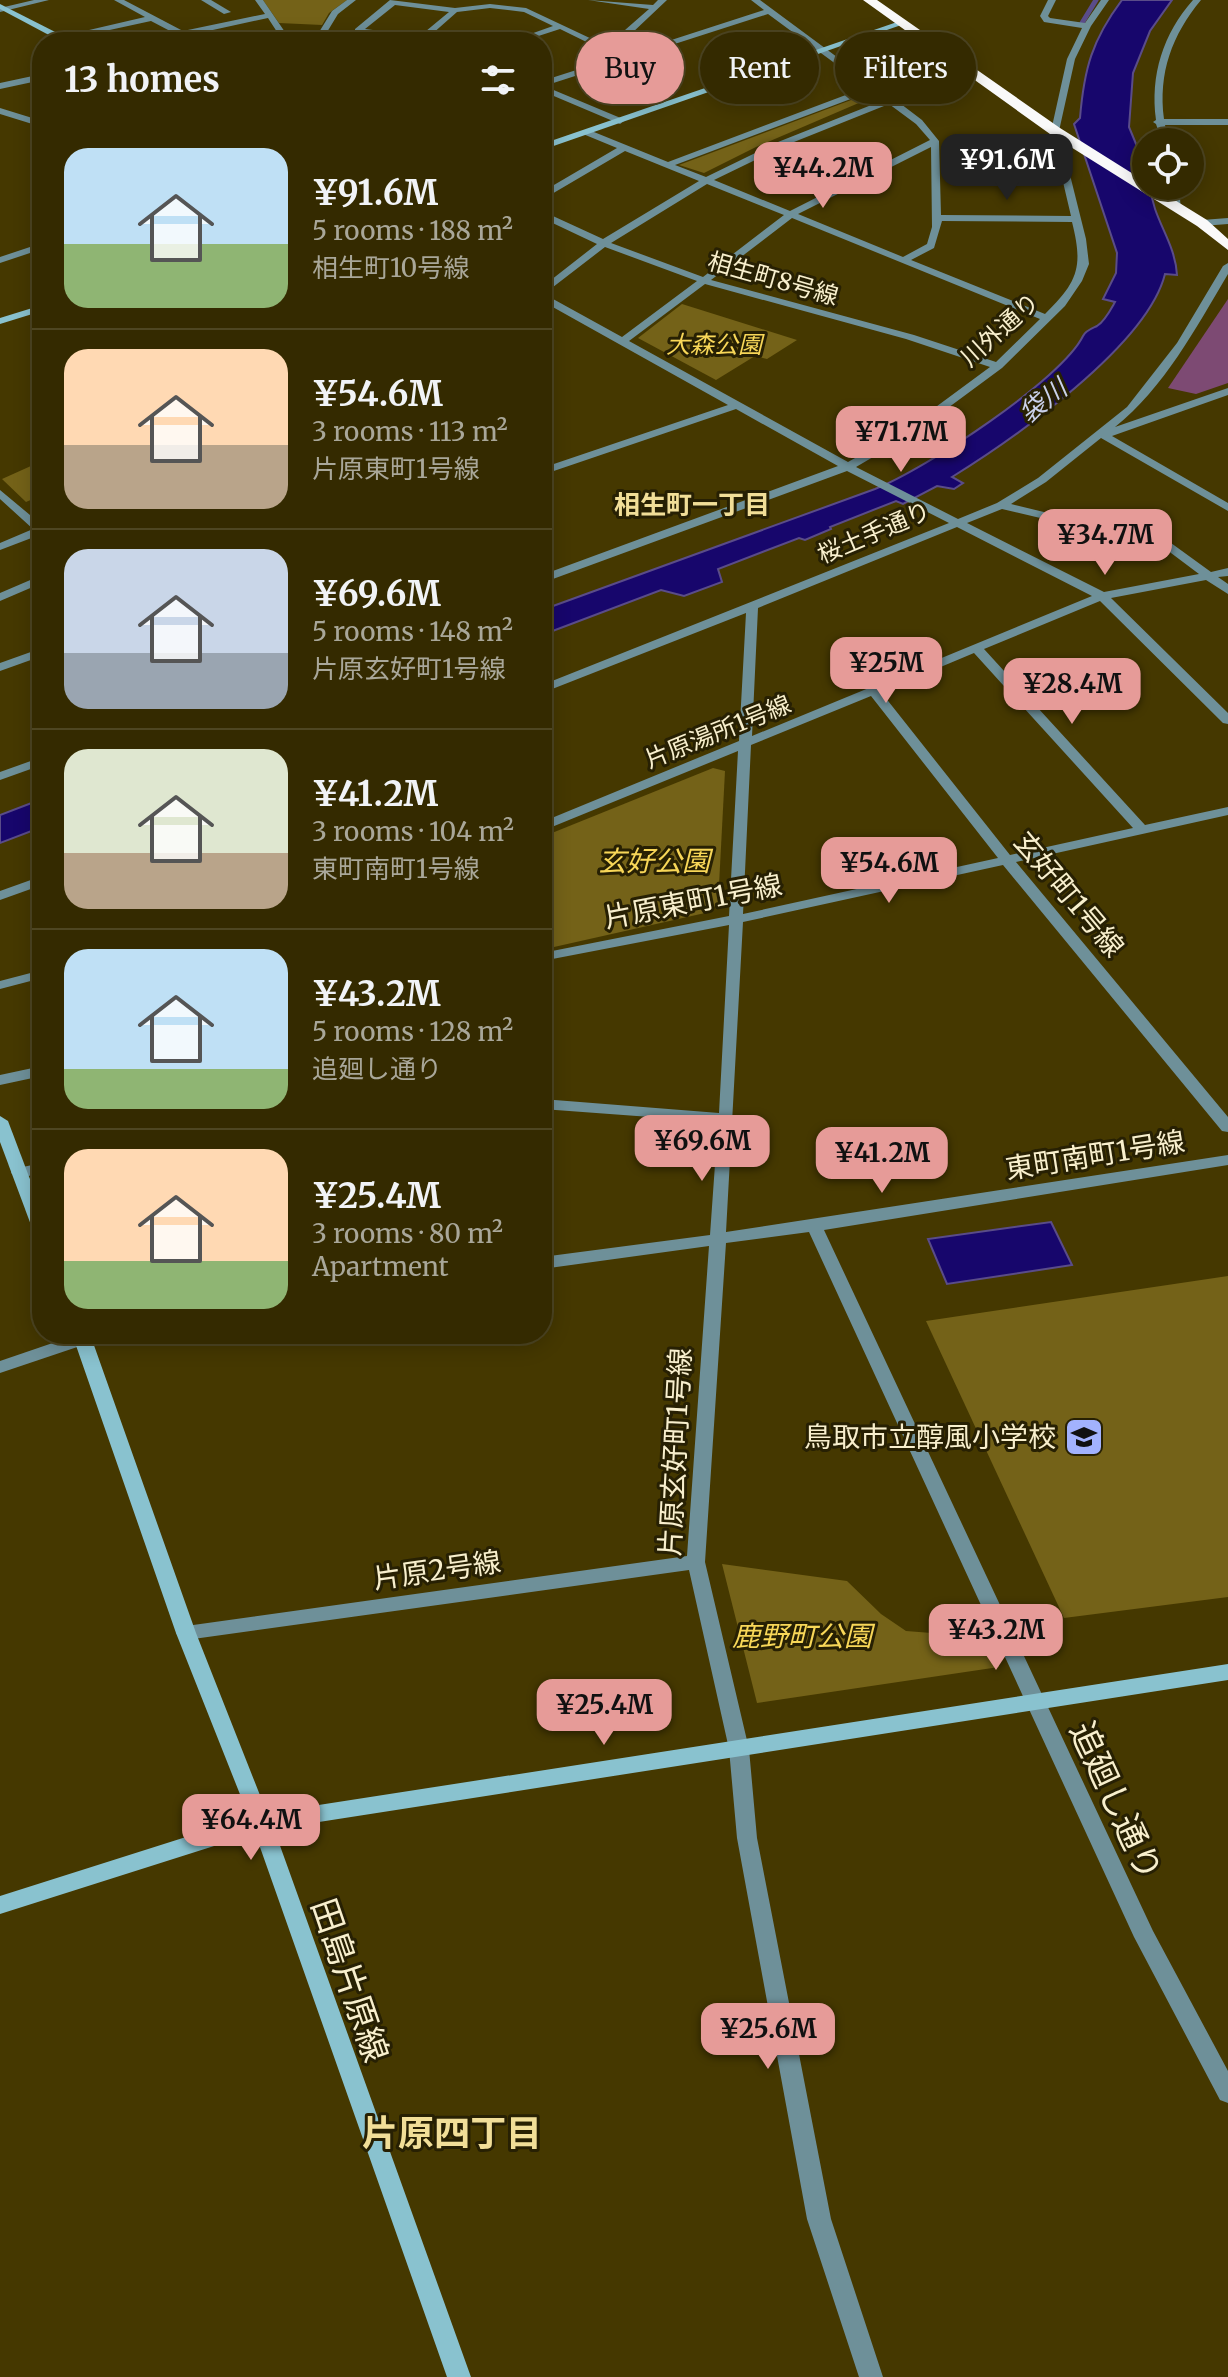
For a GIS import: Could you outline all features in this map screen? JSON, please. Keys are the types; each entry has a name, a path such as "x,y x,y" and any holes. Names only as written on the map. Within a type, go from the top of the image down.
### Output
{"highway":[{"path":"869,0 915,32"},
{"path":"976,77 1055,131 1202,223 1228,246"}],"main road":[{"path":"2,8 49,32"},
{"path":"552,144 903,23"},
{"path":"0,321 32,311"},
{"path":"0,1121 32,1207"},
{"name":"田島片原線","path":"90,1344 186,1633 261,1822 459,2377"},
{"path":"0,1905 261,1822 1228,1672"}],"street":[{"path":"2,8 45,0"},
{"path":"118,0 178,32"},
{"path":"205,0 227,12"},
{"path":"259,0 281,32"},
{"path":"323,32 335,13 352,0"},
{"path":"592,0 653,7"},
{"path":"628,32 663,0"},
{"path":"755,0 835,61"},
{"path":"1052,0 1044,16 1047,20 1087,26"},
{"path":"1055,131 1071,59 1087,26 1105,0"},
{"path":"1160,128 1157,122 1160,72 1168,47 1197,0"},
{"path":"365,32 358,31 393,2 455,10 494,3 526,10 576,35"},
{"path":"429,32 455,10"},
{"path":"684,38 769,11"},
{"path":"192,32 268,16"},
{"path":"97,32 152,18"},
{"path":"543,32 559,27"},
{"path":"552,82 576,74"},
{"path":"0,86 32,79"},
{"path":"552,90 620,121"},
{"path":"667,165 835,102"},
{"path":"552,286 603,243 705,180 805,132 878,104"},
{"path":"894,104 919,122 935,141 938,218 931,246 902,261"},
{"path":"0,111 32,121"},
{"path":"1157,122 1228,122"},
{"name":"川外通り","path":"552,575 853,469 998,366 1047,318 1077,281 1084,264 1055,131"},
{"path":"586,132 1047,318"},
{"path":"621,343 790,215 935,141"},
{"path":"552,190 623,148"},
{"path":"1176,200 1178,209"},
{"path":"938,218 1076,219"},
{"name":"相生町8号線","path":"552,219 603,243 703,281 910,337 998,366"},
{"path":"1202,223 1228,221"},
{"path":"0,260 32,249"},
{"name":"桜土手通り","path":"552,685 752,608 1001,505 1042,480 1103,435 1131,409 1181,344 1228,266"},
{"path":"552,301 621,343 853,469 1102,596 1228,720"},
{"path":"1103,435 1228,391"},
{"path":"552,469 737,405"},
{"path":"1103,435 1228,508"},
{"path":"0,493 32,521"},
{"path":"1001,505 1167,545 1228,590"},
{"path":"0,547 32,534"},
{"name":"片原湯所1号線","path":"552,823 1102,596 1228,572"},
{"path":"0,597 32,583"},
{"name":"片原玄好町1号線","path":"752,608 726,1118 696,1562 739,1749 747,1838 819,2219 871,2377"},
{"path":"976,648 1141,829"},
{"path":"0,667 32,656"},
{"name":"玄好町1号線","path":"873,690 1005,858 1228,1127"},
{"path":"0,776 32,765"},
{"name":"片原東町1号線","path":"552,955 737,919 1228,811"},
{"path":"0,896 32,884"},
{"path":"0,985 32,977"},
{"path":"0,1080 32,1073"},
{"path":"552,1105 726,1118"},
{"name":"東町南町1号線","path":"552,1262 814,1226 1228,1160"},
{"path":"19,1173 32,1170"},
{"name":"追廻し通り","path":"814,1226 1145,1937 1228,2093"},
{"path":"0,1367 65,1344"},
{"name":"片原2号線","path":"186,1633 696,1562"}],"green space":[{"path":"263,0 347,0 329,13 322,25 279,23"},
{"path":"841,104 856,104 704,173 679,165"},
{"name":"大森公園","path":"682,304 797,340 767,359 755,356 716,380 638,338"},
{"path":"32,466 32,499 26,502 2,479"},
{"name":"玄好公園","path":"713,768 725,771 718,904 705,913 552,946 552,833"},
{"path":"1228,1276 1228,1597 1064,1618 926,1321"},
{"name":"鹿野町公園","path":"722,1564 847,1581 881,1614 906,1631 983,1637 999,1667 757,1703"}],"water":[{"name":"袋川","path":"1122,0 1172,0 1150,31 1133,73 1129,127 1132,134 1132,200 1153,200 1177,275 1165,274 1153,302 1133,331 1075,388 952,477 963,483 954,489 937,486 903,504 896,501 805,540 799,538 718,569 722,582 684,596 661,590 552,631 552,606 875,489 926,463 1021,398 1070,354 1086,332 1103,321 1115,302 1103,299 1116,273 1117,253 1074,124 1080,118 1084,85 1097,42"},
{"path":"32,803 32,831 0,843 0,815"},
{"path":"1051,1222 1072,1265 947,1284 928,1239"}],"building":[{"path":"1228,299 1228,383 1196,394 1168,388"}],"waterway":[{"path":"1082,23 1096,0"}],"place":[{"name":"鳥取市立醇風小学校","path":"1084,1437"}],"district":[{"name":"相生町一丁目","path":"692,505"},
{"name":"片原四丁目","path":"452,2133"}]}
